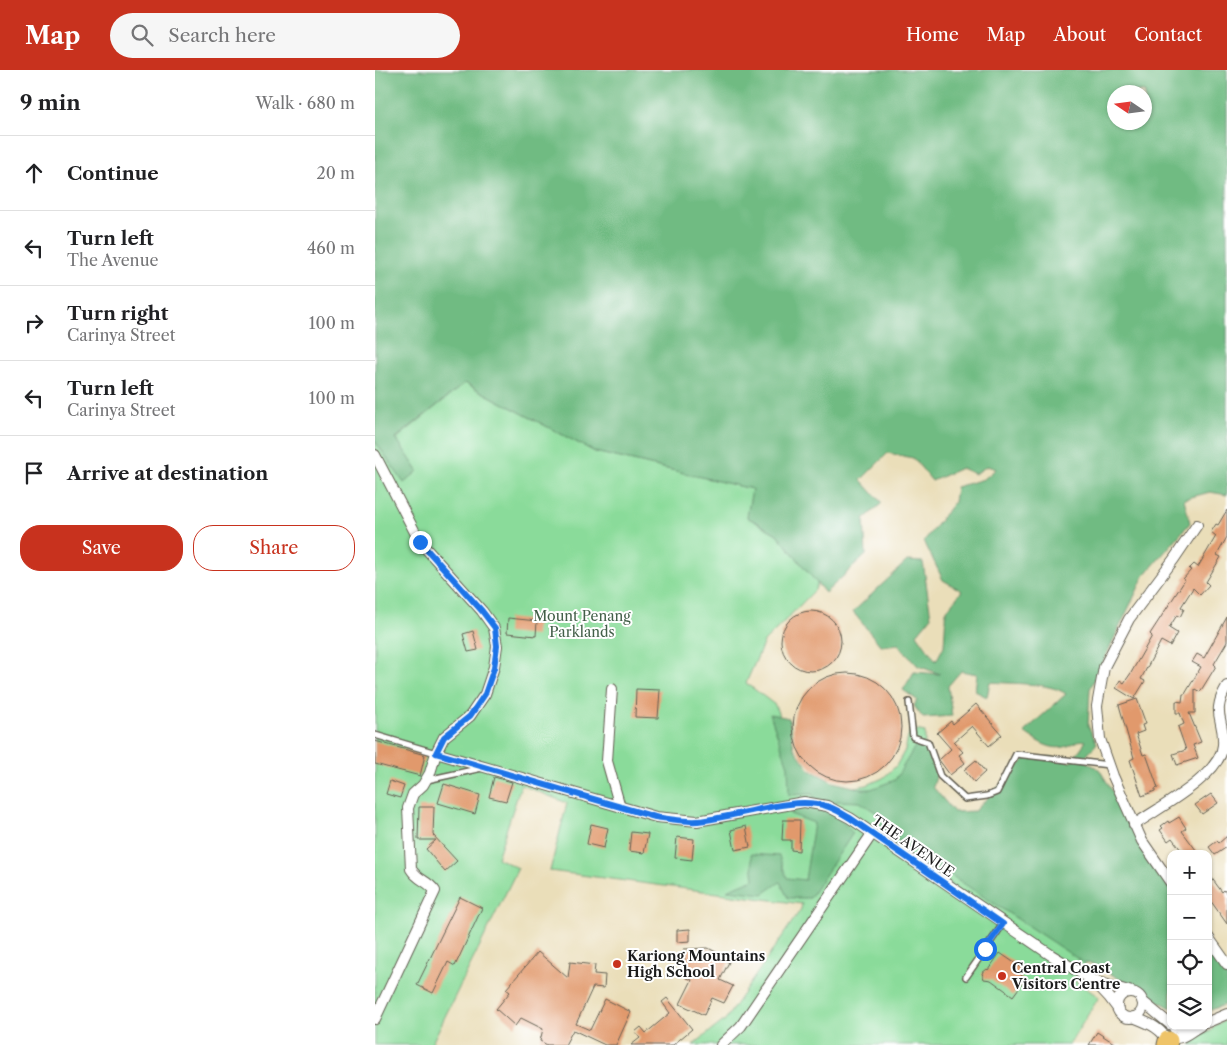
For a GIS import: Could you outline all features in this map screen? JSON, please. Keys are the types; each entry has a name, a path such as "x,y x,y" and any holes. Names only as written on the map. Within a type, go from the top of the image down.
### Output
{"street":[{"path":"375,455 420,542 495,628 497,646 494,668 485,694 470,716 444,737 436,753 430,773 413,794 408,808 411,869 416,877 431,885 435,892 375,1019"},
{"path":"1167,877 1142,841 1109,765 1100,739 1097,706 1104,667 1129,619 1197,525"},
{"path":"1134,825 1203,778 1216,763 1225,744 1217,709 1221,696 1227,686"},
{"path":"612,689 607,761 620,807"},
{"name":"THE AVENUE","path":"436,753 655,817 697,821 789,804 809,802 827,806 837,810 1051,955 1095,981 1132,992"},
{"path":"721,1045 741,1026 871,834"},
{"path":"1210,940 1227,964"},
{"name":"THE AVENUE","path":"1095,981 1118,1009"},
{"path":"1172,1037 1139,996 1132,992 1120,997 1117,1005 1125,1017 1133,1017 1154,1025 1172,1037 1186,1036 1194,1030"},
{"path":"1133,1017 1141,1012 1142,1000"},
{"path":"1212,1020 1227,1014"}],"lane":[{"path":"909,702 913,736 928,742 940,776 965,799 987,796 997,792 1016,754 1109,765"},
{"path":"375,735 436,753"},
{"path":"425,780 487,767"},
{"path":"966,977 1003,924"}],"green space":[{"path":"375,70 1227,70 1227,495 1210,492 1184,499 1190,523 1144,576 1090,689 1088,726 1097,743 1083,760 1099,769 1167,880 1167,1006 1093,964 1084,963 881,829 880,815 860,802 837,801 831,811 853,833 810,898 788,898 780,882 763,894 727,890 754,879 751,854 779,856 787,878 805,880 814,823 790,814 799,806 823,808 812,794 789,795 788,766 770,714 789,718 794,748 810,770 833,782 862,789 871,789 895,780 917,743 929,752 929,757 933,758 938,770 933,787 954,812 975,811 1025,759 1052,757 1071,762 1086,741 1079,741 1068,746 1056,748 1045,745 1024,732 1066,694 1059,690 1040,685 990,682 987,697 975,691 977,674 961,671 948,686 952,716 923,718 914,706 917,700 903,690 914,672 940,674 918,666 898,644 881,646 853,612 907,561 923,562 931,617 917,634 936,661 944,646 946,611 962,591 943,580 924,541 954,502 956,487 984,479 996,469 987,466 975,474 961,468 932,481 913,458 888,453 861,480 882,503 864,519 866,555 825,593 777,534 747,517 752,489 595,452 465,383 396,438 418,471 404,483 375,441"},
{"name":"Mount Penang Parklands","path":"465,383 595,452 752,489 747,517 777,534 817,583 815,590 764,642 746,683 775,705 794,756 816,780 849,788 867,785 883,778 896,766 905,750 910,729 925,732 924,778 949,820 1095,950 1074,980 1099,997 1069,1045 693,1045 725,1020 801,909 802,904 550,871 567,803 521,785 497,858 518,868 431,1045 375,1045 375,441 404,482 418,471 396,439"},
{"path":"1212,952 1227,973 1227,1004 1212,1010"},
{"path":"1227,1020 1227,1045 1191,1045 1193,1035 1211,1031 1215,1025"}],"building":[{"path":"1227,510 1227,537 1217,555 1221,557 1206,582 1209,585 1200,595 1193,588 1181,607 1184,609 1180,617 1177,615 1169,628 1177,633 1170,646 1161,641 1141,679 1145,681 1134,699 1116,688 1120,680 1124,683 1131,673 1152,636 1150,634 1185,580 1183,579 1191,570 1189,569 1194,564 1198,567 1216,536 1211,532 1216,524 1218,525"},
{"path":"805,611 817,611 828,616 836,624 841,635 839,653 828,666 817,671 805,671 794,666 786,658 781,647 781,635 786,624 794,616"},
{"path":"1227,617 1227,642 1214,664 1216,666 1200,692 1195,689 1195,713 1189,713 1201,742 1193,745 1198,758 1177,765 1173,754 1186,750 1178,727 1184,724 1180,713 1176,713 1176,701 1182,702 1183,694 1185,694 1201,667 1192,662 1197,654 1204,658"},
{"path":"508,618 537,621 536,636 507,633"},
{"path":"473,631 478,650 468,652 463,634"},
{"path":"847,673 868,677 885,689 897,706 901,727 897,748 885,765 868,777 847,781 826,777 809,765 797,748 793,727 797,706 809,689 826,677"},
{"path":"636,689 660,690 658,718 635,717"},
{"path":"1137,699 1146,724 1142,725 1144,731 1136,734 1143,755 1146,754 1158,788 1142,796 1130,760 1134,758 1119,705"},
{"path":"976,704 1002,735 989,746 972,726 954,742 963,752 959,755 965,763 950,775 939,760 951,749 937,733 951,721 953,724"},
{"path":"375,741 425,755 420,776 375,764"},
{"path":"976,760 985,772 974,782 964,770"},
{"path":"494,777 512,782 506,801 489,797"},
{"path":"390,781 404,786 400,798 386,794"},
{"path":"444,784 480,795 475,814 438,803"},
{"path":"1211,794 1218,803 1202,814 1195,805"},
{"path":"419,807 434,807 433,835 457,861 445,872 426,849 436,840 418,840"},
{"path":"1179,817 1186,828 1182,831 1196,850 1181,850 1172,838 1168,841 1160,830 1163,828 1161,826 1168,821 1169,823"},
{"path":"783,820 800,820 799,851 791,850 791,840 782,840"},
{"path":"591,824 608,828 604,848 587,844"},
{"path":"746,826 750,847 735,850 731,830"},
{"path":"631,832 648,834 644,853 629,851"},
{"path":"1227,836 1227,847 1215,855 1209,847 1217,841 1219,843"},
{"path":"677,837 694,839 692,860 675,858"},
{"path":"1212,878 1222,892 1224,890 1227,894 1227,924 1212,903"},
{"path":"460,897 482,908 455,966 448,962 433,993 417,985"},
{"path":"690,929 690,941 677,942 677,930"},
{"path":"708,948 720,954 718,957 729,962 720,980 733,986 724,1003 712,998 704,1015 680,1004 692,980 685,977 684,949"},
{"path":"538,952 568,978 570,962 595,965 594,974 605,975 604,988 593,987 576,1024 590,1030 605,999 631,1012 616,1045 605,1045 573,1030 565,1045 547,1045 540,1041 543,1029 521,1018 515,1026 496,1009 510,992 506,989"},
{"name":"Central Coast Visitors Centre","path":"1000,953 1025,970 1020,978 1024,981 1013,996 991,980 984,979 982,973 988,970"},
{"path":"667,998 692,1029 673,1045 631,1045 640,1038 635,1032 641,1027 646,1033 670,1013 662,1002"},
{"path":"1097,1032 1117,1045 1089,1045"}],"place":[{"name":"Kariong Mountains High School","path":"617,964"},
{"name":"Central Coast Visitors Centre","path":"1002,976"}],"route":[{"path":"420,542 495,628 497,646 494,668 485,694 470,716 444,737 436,753 655,817 697,821 805,802 827,806 850,818 1003,924 985,949"}]}
